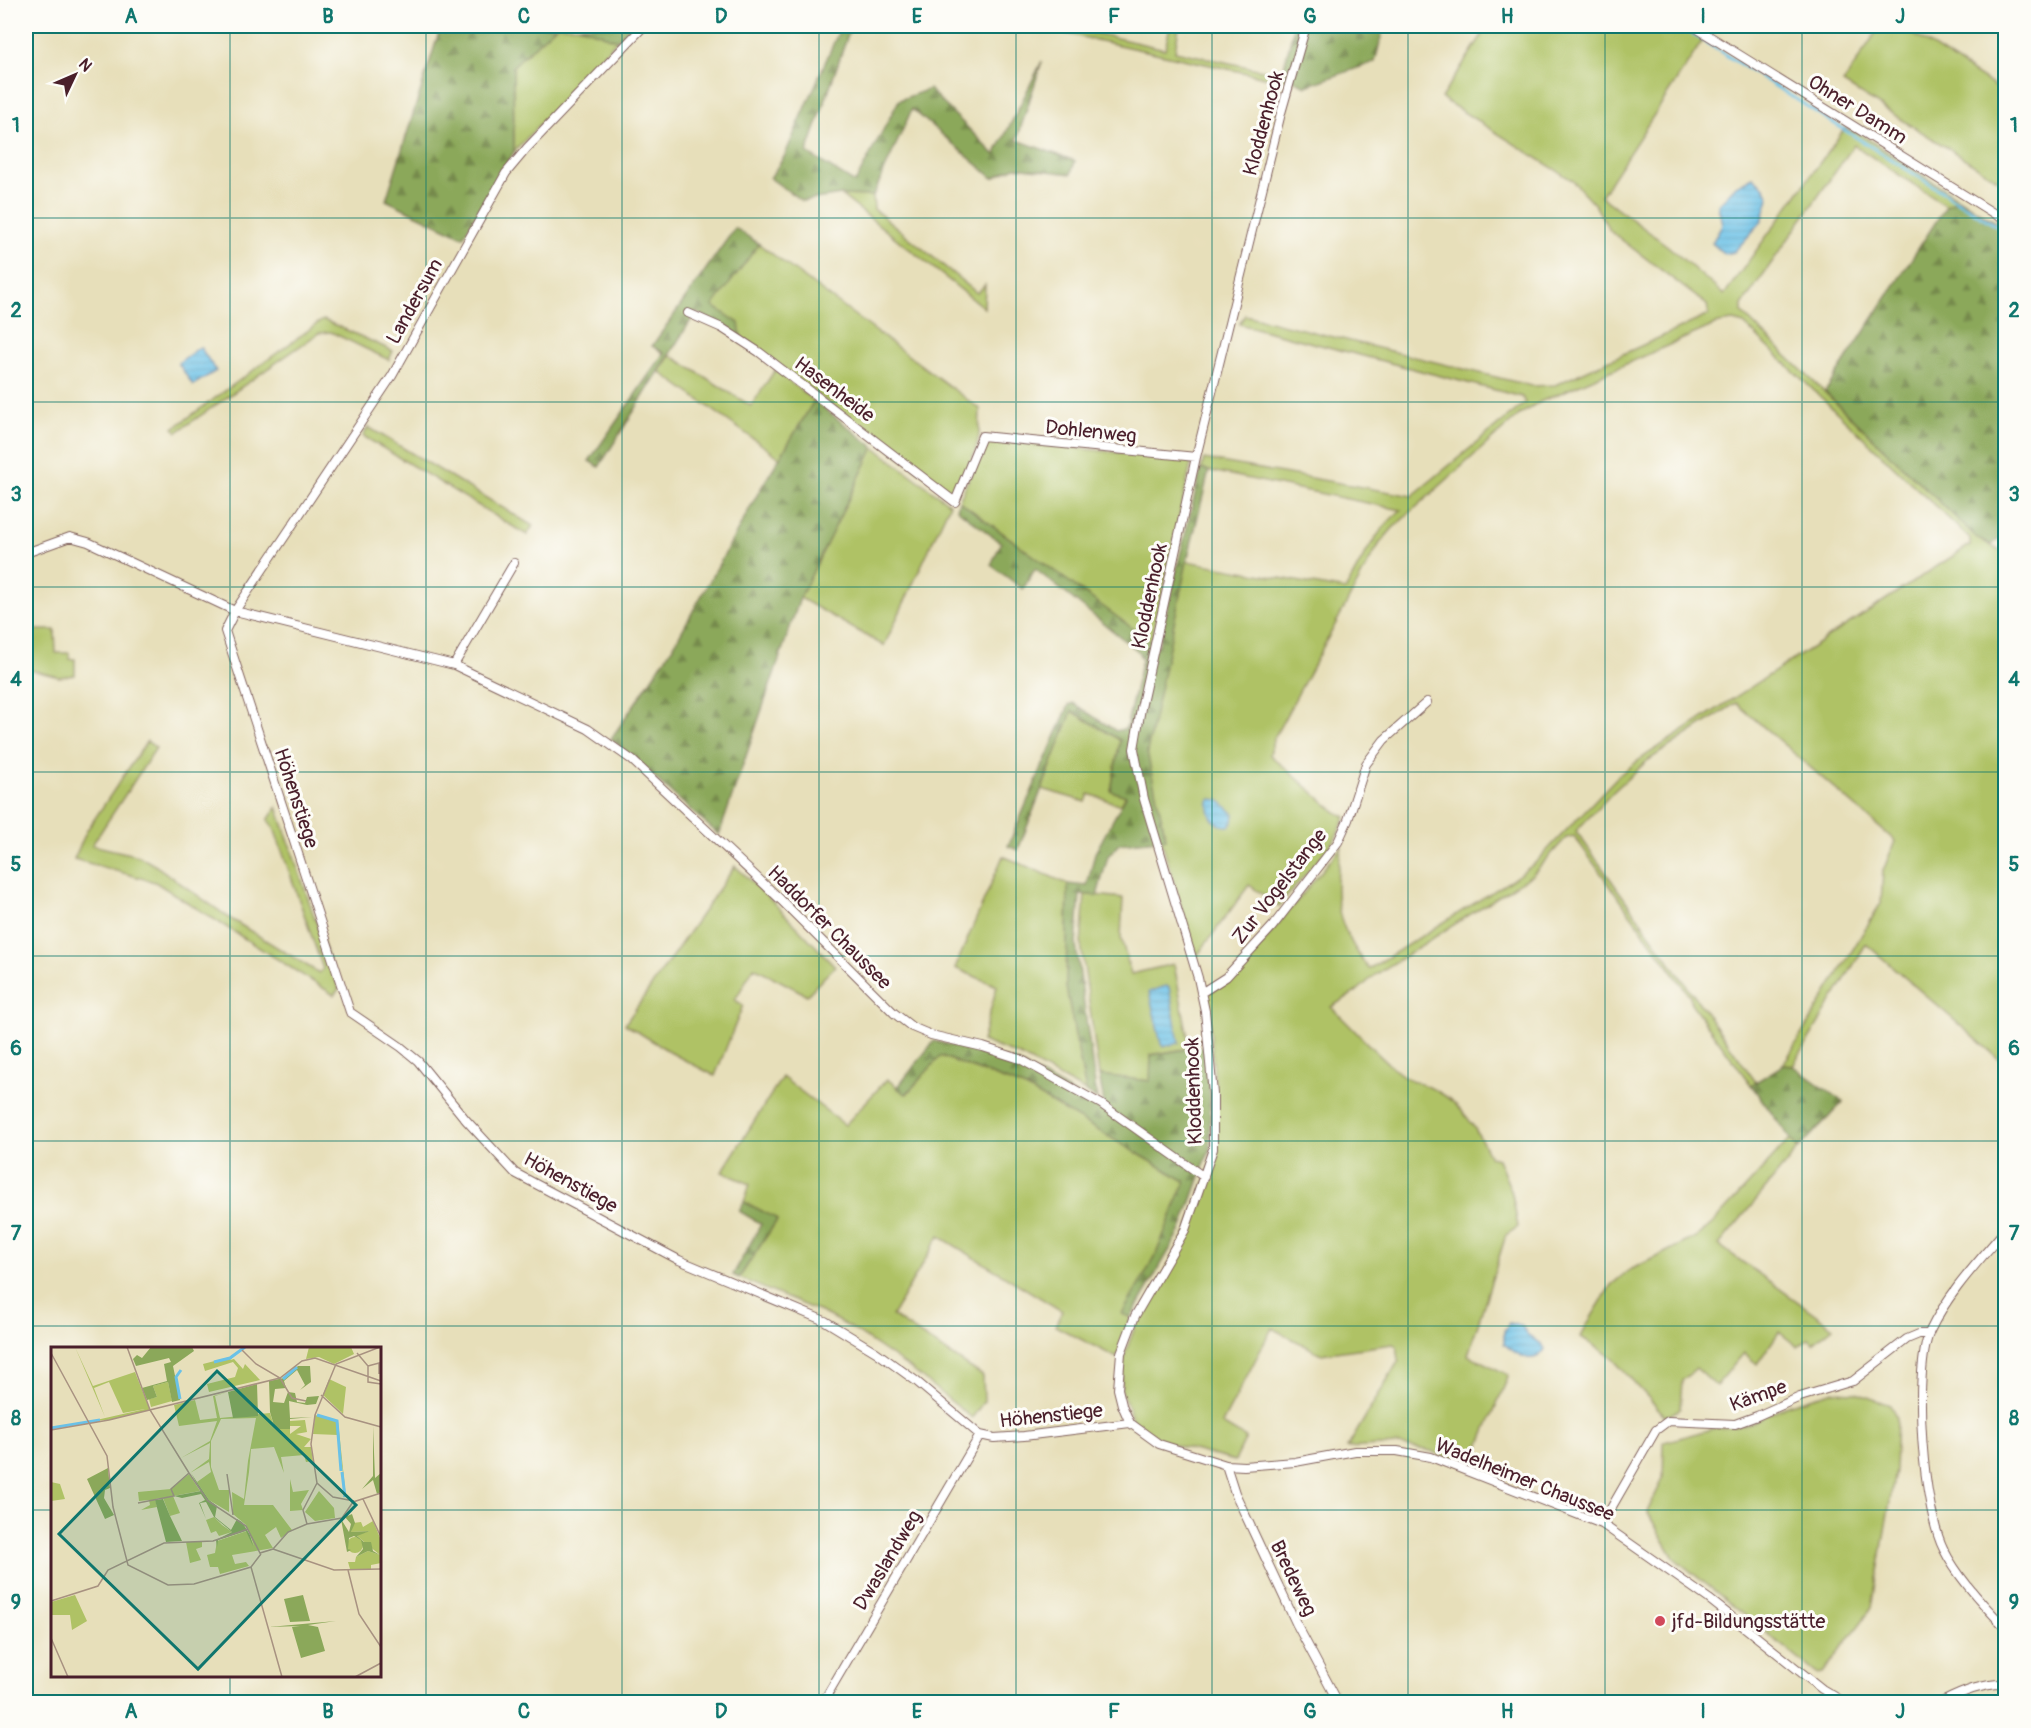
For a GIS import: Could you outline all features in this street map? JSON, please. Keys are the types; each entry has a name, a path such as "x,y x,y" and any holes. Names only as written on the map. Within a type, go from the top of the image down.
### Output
{"street":[{"name":"Landersum","path":"235,611 392,376 506,173 527,148 644,26"},
{"name":"Kloddenhook","path":"1204,1177 1213,1149 1213,1094 1205,1011 1143,799 1134,749 1196,458 1281,113 1306,26"},
{"name":"Ohner Damm","path":"1693,26 2006,221"},
{"name":"Hasenheide","path":"688,313 722,328 759,352 955,502 982,436"},
{"name":"Dohlenweg","path":"982,436 1196,458"},
{"path":"26,553 70,537 88,542 235,611 454,665 514,563"},
{"name":"Höhenstiege","path":"235,611 225,631 350,1012 418,1061 466,1120 515,1173 679,1260 834,1326 876,1352 916,1381 981,1435 994,1438 1024,1436 1130,1423"},
{"name":"Haddorfer Chaussee","path":"454,665 588,729 632,760 781,900 894,1013 912,1027 931,1035 983,1047 1020,1059 1101,1104 1204,1177"},
{"name":"Zur Vogelstange","path":"1201,993 1226,977 1257,944 1338,842 1348,820 1366,764 1384,740 1427,702"},
{"path":"1130,1423 1118,1389 1121,1353 1135,1316 1185,1230 1204,1177"},
{"path":"2006,1229 1948,1302 1929,1334 1921,1378 1923,1438 1928,1494 1934,1528 1944,1552 1969,1588 2006,1628"},
{"name":"Kämpe","path":"1602,1524 1656,1430 1668,1421 1735,1424 1800,1397 1854,1381 1907,1339 1919,1334 1929,1334"},
{"name":"Wadelheimer Chaussee","path":"1130,1423 1158,1444 1226,1465 1295,1462 1355,1451 1397,1451 1431,1457 1602,1524 1710,1599 1822,1689 1844,1702"},
{"name":"Dwaslandweg","path":"823,1702 981,1435"},
{"name":"Bredeweg","path":"1226,1465 1235,1494 1296,1623 1338,1702"},
{"path":"1942,1702 1972,1689 1996,1683 2006,1684"}],"green space":[{"path":"441,26 556,26 513,66 514,152 463,237 386,200"},
{"path":"556,26 578,26 617,40 514,152 513,66"},
{"path":"578,26 632,26 617,40"},
{"path":"841,26 851,26 807,153 855,183 899,100 929,89 995,155 1042,61 1017,140 1075,161 1071,174 1015,167 993,178 912,109 873,196 841,195 802,201 770,178 784,157"},
{"path":"1035,26 1064,26 1165,49 1170,26 1179,26 1175,51 1289,76 1288,82 1082,37"},
{"path":"1294,26 1384,26 1375,62 1306,86 1282,75"},
{"path":"1488,26 1681,26 1703,40 1601,196 1669,247 1724,295 1845,128 1860,134 1959,199 1946,206 1854,145 1742,305 1742,313 1976,537 2005,554 2005,1064 1866,944 1793,1066 1783,1065 1881,903 1883,871 1895,841 1736,703 1647,761 1614,791 1576,831 1756,1082 1751,1085 1691,1003 1690,996 1574,836 1566,838 1532,875 1375,975 1356,992 1331,1007 1398,1072 1435,1090 1454,1103 1480,1137 1490,1157 1498,1159 1512,1193 1518,1227 1506,1235 1468,1355 1509,1375 1471,1465 1466,1466 1431,1451 1398,1445 1347,1448 1399,1360 1397,1346 1393,1344 1321,1354 1272,1328 1222,1424 1246,1438 1235,1461 1163,1442 1133,1421 1121,1389 1125,1353 1138,1319 1187,1231 1217,1148 1216,1098 1206,994 1227,982 1257,950 1342,846 1337,881 1339,911 1349,939 1369,969 1534,864 1618,776 1643,757 1970,545 1970,539 1744,324 1733,321 1719,323 1540,402 1519,415 1393,528 1380,543 1273,740 1270,755 1336,812 1346,817 1334,841 1279,906 1249,885 1196,957 1161,839 1166,838 1146,752 1187,561 1345,590 1376,537 1401,510 1201,469 1204,459 1412,496 1525,403 1522,397 1239,324 1245,315 1532,386 1555,385 1709,315 1707,305 1610,231 1595,205 1572,180 1441,98"},
{"path":"1880,26 1901,26 2005,93 2005,184 1843,83"},
{"path":"841,195 873,196 874,209 977,293 985,285 984,308"},
{"path":"1959,199 2005,228 2006,531 1992,545 1976,537 1825,392 1946,206"},
{"path":"735,228 759,244 713,306 739,323 741,338 696,312 599,467 589,461 664,353 652,346"},
{"path":"759,244 980,409 979,436 975,452 953,496 741,338 712,306"},
{"path":"324,320 393,351 389,360 331,332 319,333 177,432 174,428 321,321"},
{"path":"670,355 751,406 775,370 814,401 780,458 660,372"},
{"path":"26,363 32,367 33,479 26,479"},
{"path":"814,401 874,447 800,598 719,835 611,739 673,647 760,490"},
{"path":"368,427 533,526 527,535 363,436"},
{"path":"986,439 1192,460 1151,642 959,501"},
{"path":"874,447 950,504 884,646 800,598"},
{"path":"1201,469 1209,471 1187,561 1147,752 1166,839 1119,844 1108,856 1097,896 1080,894 1076,945 1097,1099 1086,1092 1066,987 1068,884 1087,886 1095,853 1126,796 1111,791 1120,740 1072,711 1018,850 1008,846 1069,705 1073,703 1116,731 1126,728 1142,660 1138,651 1035,569 1023,589 991,565 1001,543 957,509 959,501 1158,647"},
{"path":"26,630 55,630 56,653 69,653 70,659 75,659 75,675 59,677 26,669"},
{"path":"1072,711 1120,740 1111,791 1126,795 1121,805 1089,794 1086,802 1042,789"},
{"path":"147,741 156,748 92,845 139,856 231,919 319,973 323,969 274,828 268,820 277,807 339,989 334,995 155,882 74,859 87,830"},
{"path":"1003,856 1068,884 1066,987 1086,1092 1020,1056 982,1041 997,986 955,968"},
{"path":"735,866 835,966 807,995 754,967 735,1000 743,1005 715,1076 675,1055 625,1024"},
{"path":"1085,894 1123,898 1121,938 1131,974 1174,964 1190,1048 1151,1055 1151,1081 1099,1075 1081,944"},
{"path":"934,1041 1017,1062 1100,1108 1104,1103 1099,1075 1150,1081 1151,1055 1204,1046 1210,1095 1210,1148 1181,1230 1131,1317 1122,1314 1155,1257 1185,1181 1026,1088 941,1056 906,1094 897,1088"},
{"path":"940,1056 1026,1088 1185,1181 1155,1257 1123,1314 1131,1317 1117,1358 1055,1326 1062,1311 939,1236 892,1316 983,1376 984,1401 972,1418 911,1369 851,1328 823,1313 739,1278 777,1220 744,1202 750,1184 722,1172 782,1077 845,1125 887,1079 907,1094"},
{"path":"1783,1065 1793,1066 1843,1102 1798,1149 1751,1085"},
{"path":"1790,1139 1798,1149 1719,1245 1833,1327 1813,1343 1809,1339 1798,1347 1779,1332 1757,1364 1744,1353 1716,1386 1696,1368 1682,1381 1680,1409 1666,1417 1610,1356 1581,1337 1611,1285 1628,1271 1698,1236 1713,1223"},
{"path":"744,1202 777,1220 739,1278 733,1275 761,1224 739,1211"},
{"path":"1834,1391 1854,1392 1890,1405 1897,1418 1895,1471 1872,1608 1823,1673 1817,1674 1674,1558 1647,1512 1663,1479 1664,1442 1715,1428 1735,1427 1753,1422 1787,1405"}],"water":[{"path":"1753,177 1765,188 1769,198 1762,221 1734,252 1724,254 1712,243 1722,224 1718,205 1736,186"},
{"path":"200,347 216,371 193,385 178,363"},
{"path":"1219,800 1234,814 1233,822 1229,826 1215,822 1211,816 1209,801"},
{"path":"1169,987 1179,1043 1163,1047 1149,992"},
{"path":"1509,1323 1522,1326 1528,1336 1542,1344 1545,1349 1541,1354 1531,1358 1525,1357 1504,1344 1504,1331"}],"waterway":[{"path":"1680,26 2006,232"}],"place":[{"name":"jfd-Bildungsstätte","path":"1660,1621"}]}
